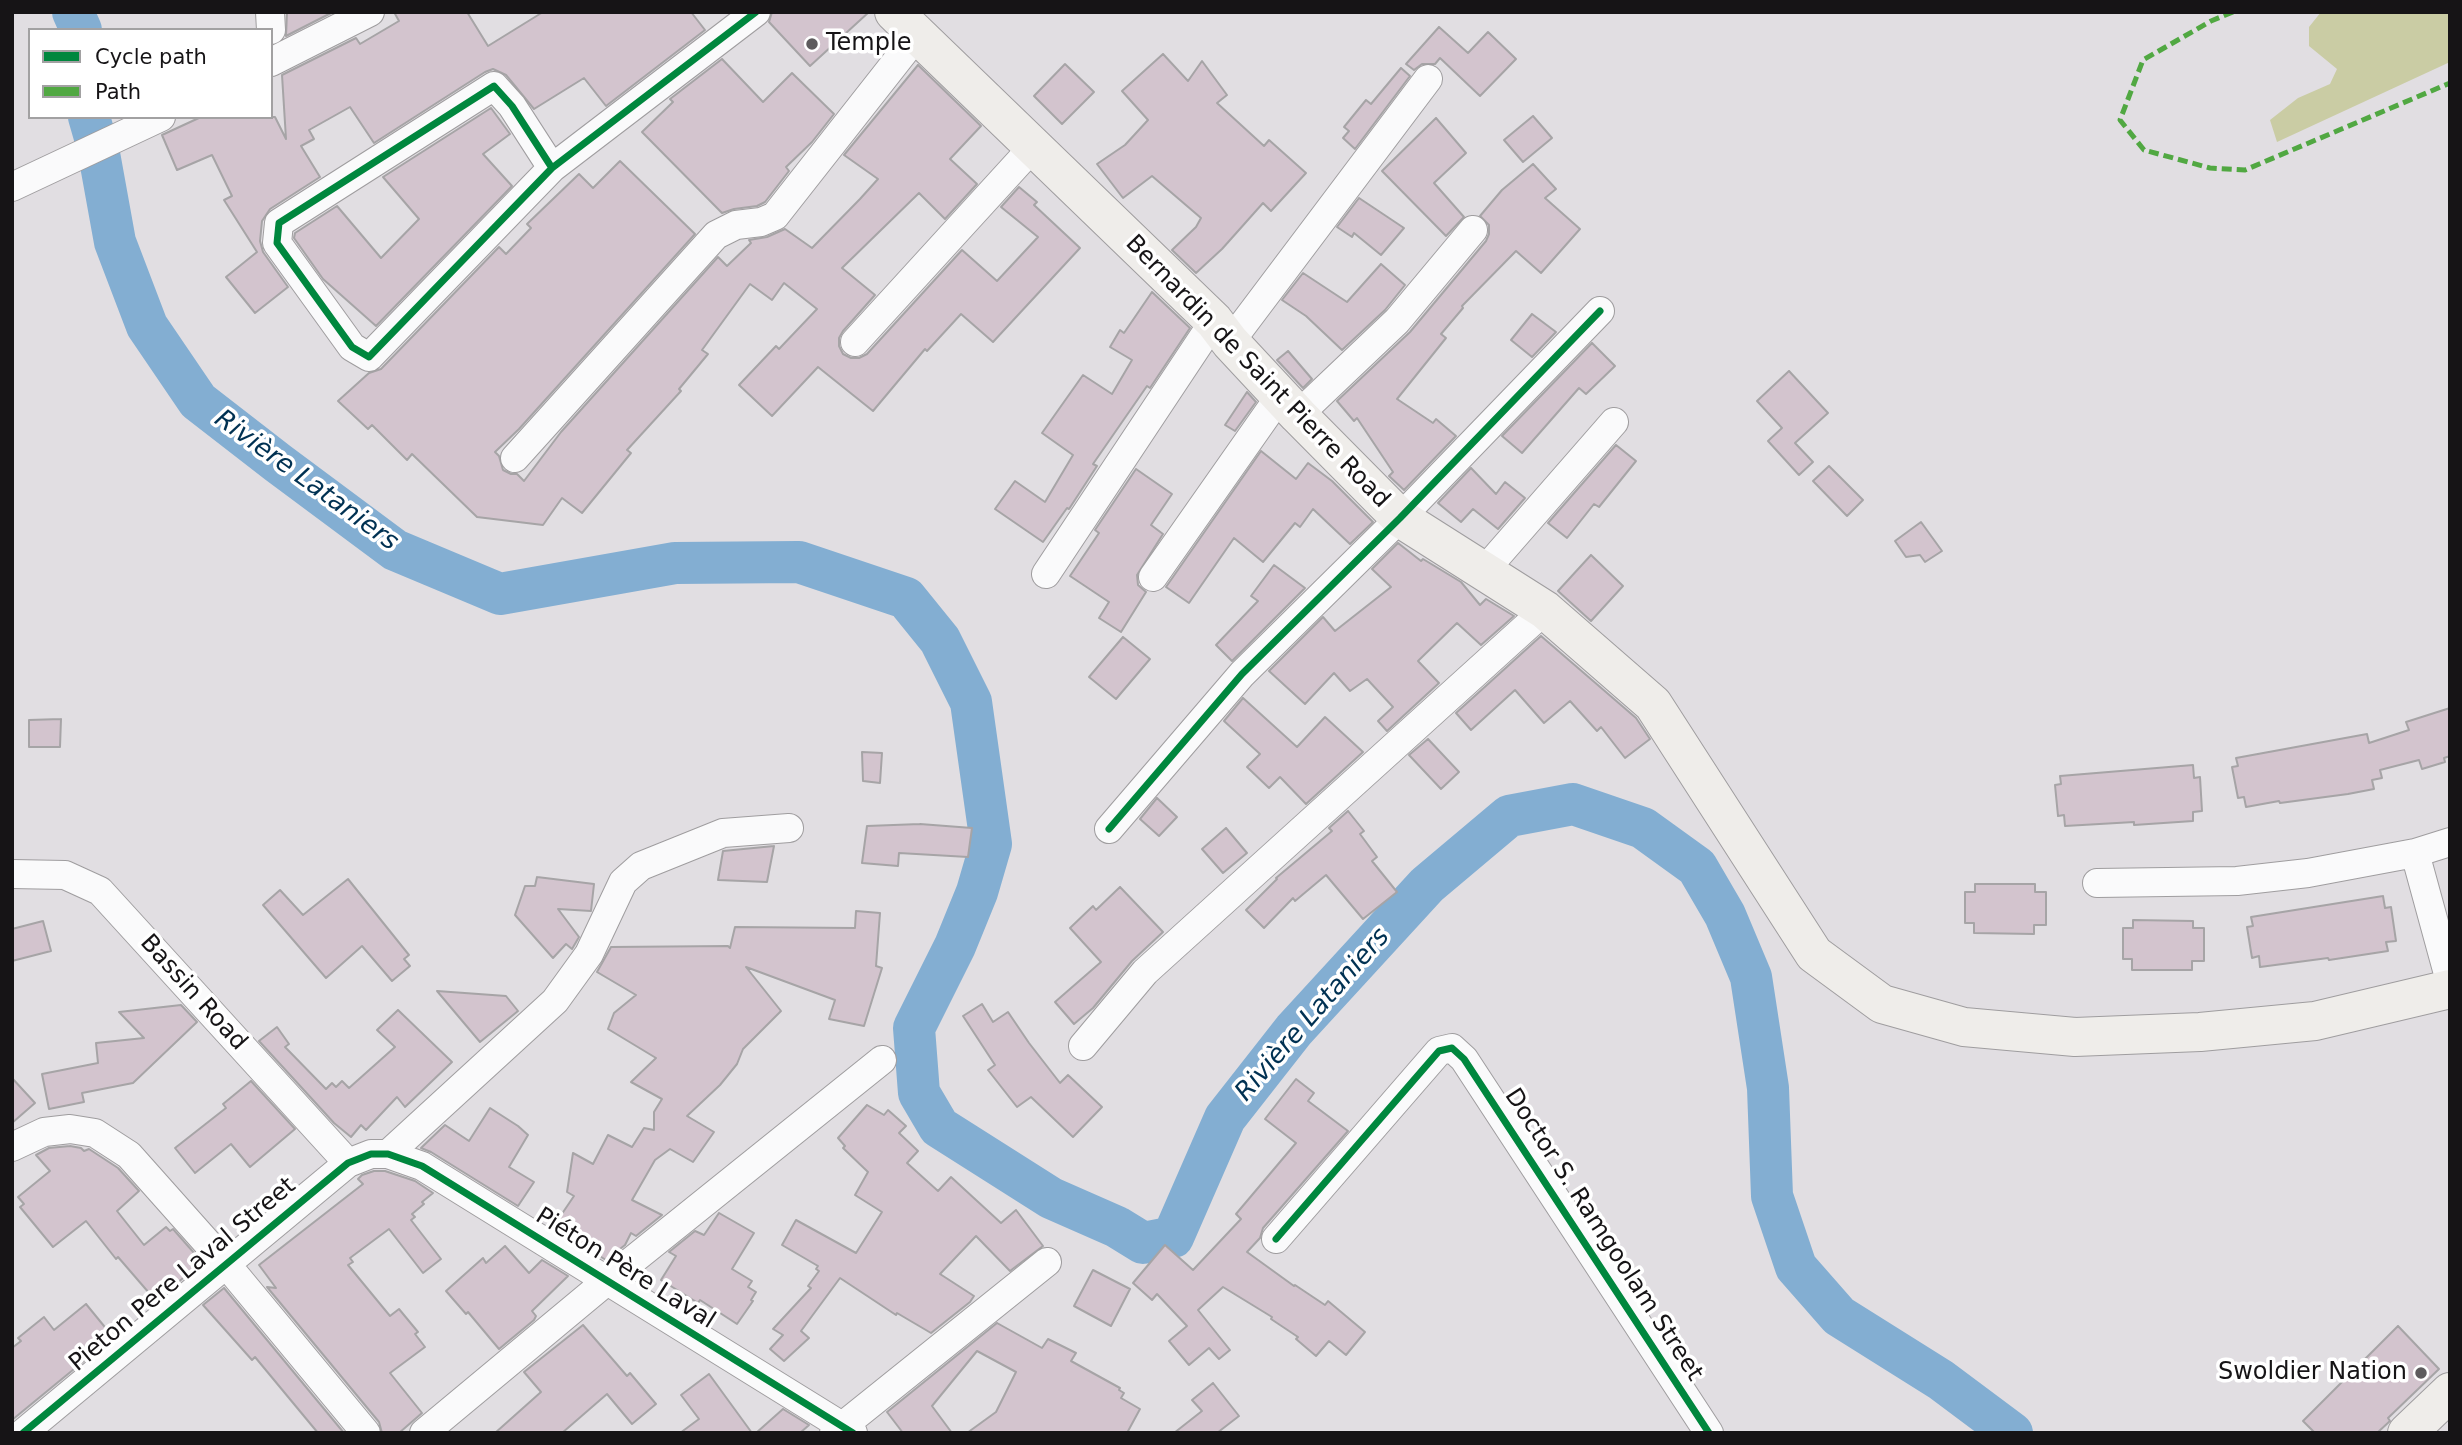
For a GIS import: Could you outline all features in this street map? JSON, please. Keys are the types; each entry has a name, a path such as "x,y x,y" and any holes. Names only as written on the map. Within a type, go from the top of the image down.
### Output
{"main road":[{"name":"Bernardin de Saint Pierre Road","path":"906,23 1222,332 1400,518 1545,610 1653,704 1814,954 1882,1004 1964,1027 2076,1037 2200,1032 2315,1021 2450,989"},
{"path":"2407,1433 2450,1392"}],"street":[{"path":"273,61 370,12"},
{"path":"552,168 512,106 494,86 279,223 277,243 352,347 369,357 552,168 756,12"},
{"path":"515,458 716,235 736,225 761,222 775,216 906,23"},
{"path":"1046,574 1222,332 1428,79"},
{"path":"12,187 154,121"},
{"path":"855,342 1033,147"},
{"path":"1153,577 1289,405 1396,321 1473,230"},
{"path":"1110,829 1242,674 1400,518 1600,311"},
{"path":"1483,571 1614,422"},
{"path":"1083,1046 1145,972 1545,610"},
{"name":"Pieton Pere Laval Street","path":"23,1433 226,1264 369,1157 555,1001 589,954 623,882 641,866 723,834 789,828"},
{"path":"2097,883 2237,881 2308,873 2415,853 2450,842"},
{"path":"2415,853 2450,981"},
{"name":"Bassin Road","path":"12,874 65,874 100,891 369,1157"},
{"name":"Doctor S. Ramgoolam Street","path":"1276,1239 1439,1051 1452,1048 1464,1059 1709,1433"},
{"path":"424,1433 608,1280 882,1060"},
{"path":"12,1147 44,1132 70,1129 96,1133 129,1155 226,1264 366,1433"},
{"name":"Piéton Père Laval","path":"369,1157 422,1166 608,1280 843,1431"},
{"path":"843,1431 1047,1262"}],"green space":[{"path":"2321,12 2450,12 2450,62 2277,142 2270,120 2298,98 2330,84 2337,69 2309,46 2309,27"}],"building":[{"path":"287,12 333,12 286,36"},
{"path":"394,12 467,12 488,46 543,12 691,12 705,30 606,106 584,78 534,109 506,75 493,69 374,143 350,107 309,130 314,139 301,146 320,177 270,209 262,221 260,241 263,252 288,287 255,313 226,277 257,252 224,200 232,196 212,155 177,170 162,135 197,119 275,117 286,139 282,75 356,38 360,44 399,21"},
{"name":"Temple","path":"772,12 869,12 810,66 769,22"},
{"path":"1439,27 1468,53 1488,32 1516,59 1480,96 1440,58 1435,64 1422,64 1414,70 1406,64"},
{"path":"1163,54 1188,81 1202,61 1227,95 1217,103 1264,146 1269,140 1306,173 1271,211 1263,203 1222,249 1196,273 1172,250 1196,227 1201,218 1152,176 1123,198 1097,164 1125,145 1148,120 1122,91"},
{"path":"722,59 763,102 792,73 834,114 812,142 786,167 789,171 765,202 722,213 642,132 673,102 670,99"},
{"path":"1065,64 1094,92 1062,124 1034,96"},
{"path":"918,65 981,126 950,159 977,184 945,219 919,193 842,268 875,295 843,331 839,346 843,354 851,358 867,354 962,250 997,281 1038,237 1001,207 1019,187 1037,202 1034,205 1080,248 993,342 961,314 927,351 925,349 873,411 818,367 772,416 739,385 776,346 779,349 817,309 784,283 772,300 750,284 702,350 708,354 679,389 681,391 627,450 631,453 582,513 562,498 543,525 477,517 412,454 407,460 372,425 368,429 338,401 369,373 381,369 499,247 506,254 531,228 527,224 579,174 593,188 620,161 695,234 519,429 495,452 503,470 517,474 524,481 561,432 718,257 727,266 751,243 749,240 767,237 785,229 812,248 860,199 878,179 844,155"},
{"path":"1401,68 1410,76 1355,149 1343,138 1349,131 1344,127 1366,100 1371,104"},
{"path":"491,108 510,134 483,154 512,186 376,326 323,279 294,238 295,233 337,206 381,258 419,219 383,177"},
{"path":"1533,116 1552,138 1523,162 1504,140"},
{"path":"1436,118 1466,153 1434,183 1464,217 1446,236 1382,171"},
{"path":"1533,164 1556,189 1545,198 1580,229 1541,273 1516,251 1462,306 1441,334 1446,338 1397,399 1433,423 1436,419 1456,436 1404,490 1389,476 1393,472 1357,418 1354,421 1337,401 1410,332 1486,241 1489,225 1480,216 1502,190"},
{"path":"1359,198 1404,228 1381,255 1354,233 1352,237 1337,227"},
{"path":"1381,264 1405,285 1385,310 1342,350 1306,316 1282,300 1303,273 1347,302"},
{"path":"1152,292 1190,328 1150,388 1147,386 1093,464 1097,466 1043,542 995,509 1015,481 1045,502 1073,455 1042,433 1083,375 1112,394 1132,360 1110,347 1120,330 1124,333"},
{"path":"1532,314 1556,332 1532,357 1511,340"},
{"path":"1592,343 1615,366 1586,394 1579,388 1522,453 1502,436"},
{"path":"1288,351 1312,379 1303,388 1277,360"},
{"path":"1789,371 1828,413 1795,443 1813,462 1799,475 1768,441 1782,428 1757,401"},
{"path":"1247,392 1256,402 1235,431 1225,425"},
{"path":"1616,445 1636,461 1599,507 1594,504 1567,538 1548,523"},
{"path":"1261,451 1296,479 1308,463 1332,481 1373,522 1350,544 1313,509 1300,527 1295,523 1263,562 1234,538 1189,603 1166,587"},
{"path":"1829,466 1863,500 1847,516 1813,481"},
{"path":"1471,468 1496,494 1505,482 1525,498 1498,529 1473,509 1461,522 1438,503"},
{"path":"1136,469 1172,494 1151,525 1163,534 1137,575 1138,585 1146,592 1121,632 1099,618 1109,602 1070,576 1099,533 1095,530"},
{"path":"1921,522 1942,551 1925,562 1920,555 1906,557 1895,541"},
{"path":"1398,543 1421,561 1423,559 1461,582 1480,605 1486,599 1514,616 1481,645 1457,623 1418,661 1439,683 1387,731 1378,721 1393,707 1367,679 1350,691 1334,673 1305,704 1269,671 1323,617 1335,631 1391,587 1372,569"},
{"path":"1591,555 1623,586 1591,621 1558,591"},
{"path":"1274,565 1305,588 1232,661 1216,645 1258,601 1251,596"},
{"path":"1541,636 1636,718 1650,739 1625,758 1601,727 1597,731 1570,701 1544,723 1515,690 1471,730 1456,713"},
{"path":"1123,637 1150,659 1116,699 1089,677"},
{"path":"1243,698 1297,747 1325,717 1363,752 1306,804 1280,777 1269,788 1247,767 1260,754 1224,721"},
{"path":"2450,708 2450,756 2444,758 2445,762 2422,769 2419,760 2380,770 2382,778 2372,780 2374,789 2348,794 2246,807 2244,797 2238,798 2232,767 2238,766 2236,758 2367,734 2369,743 2409,730 2406,722"},
{"path":"61,719 60,747 29,747 29,720"},
{"path":"1428,739 1459,772 1441,789 1409,755"},
{"path":"862,752 882,753 880,783 863,781"},
{"path":"2193,765 2194,778 2200,777 2202,811 2193,812 2193,821 2065,826 2064,815 2058,816 2055,785 2061,784 2060,776"},
{"path":"1157,798 1177,817 1159,836 1140,819"},
{"path":"1348,811 1364,831 1360,834 1377,857 1372,861 1397,892 1363,919 1326,875 1295,901 1293,898 1264,928 1246,910 1276,878 1332,831 1329,828"},
{"path":"920,824 972,828 968,857 899,853 898,866 862,863 867,826"},
{"path":"1226,828 1247,853 1223,873 1202,849"},
{"path":"774,846 767,882 718,880 723,851"},
{"path":"537,877 594,884 591,911 558,909 579,937 572,949 566,944 553,958 515,915 525,886 535,886"},
{"path":"348,879 409,955 404,959 410,966 392,981 362,946 326,978 263,905 280,890 303,915"},
{"path":"1975,884 2035,884 2035,892 2046,892 2046,925 2034,925 2034,934 1974,933 1974,923 1965,923 1965,892 1975,892"},
{"path":"1120,887 1163,932 1132,961 1093,1008 1074,1024 1055,1002 1101,962 1070,928 1093,906 1096,910"},
{"path":"2383,896 2385,908 2391,907 2396,941 2386,942 2388,951 2260,967 2259,956 2252,958 2247,927 2253,926 2251,917"},
{"path":"856,911 880,913 876,966 882,968 864,1026 829,1019 835,1000 746,967 781,1011 743,1049 737,1064 720,1085 687,1116 714,1132 693,1162 670,1149 655,1160 632,1200 662,1215 636,1236 631,1233 625,1245 606,1260 553,1227 574,1196 567,1192 573,1153 593,1164 608,1135 632,1147 644,1128 654,1130 654,1112 662,1099 631,1082 656,1058 608,1029 614,1013 636,995 597,972 611,947 730,948 735,927 855,928"},
{"path":"2133,920 2193,921 2193,928 2204,928 2204,961 2192,961 2192,970 2132,970 2132,959 2123,959 2123,928 2133,928"},
{"path":"43,921 51,951 12,961 12,929"},
{"path":"437,991 506,996 518,1011 480,1042"},
{"path":"982,1004 993,1022 1008,1012 1060,1083 1068,1075 1102,1107 1073,1137 1031,1097 1017,1107 988,1070 995,1065 963,1016"},
{"path":"181,1005 197,1022 133,1083 82,1093 84,1102 49,1109 42,1074 98,1063 96,1043 144,1038 119,1012"},
{"path":"398,1010 452,1062 405,1107 397,1097 366,1130 361,1125 351,1137 334,1123 259,1041 277,1027 289,1044 285,1047 326,1089 332,1083 336,1087 342,1081 349,1088 395,1047 377,1030"},
{"path":"12,1078 35,1103 12,1123"},
{"path":"1296,1079 1314,1093 1308,1101 1348,1131 1263,1228 1260,1238 1247,1252 1325,1305 1328,1301 1365,1332 1346,1355 1329,1341 1316,1356 1296,1339 1298,1337 1271,1319 1272,1317 1223,1287 1198,1310 1230,1350 1219,1359 1209,1348 1189,1365 1169,1341 1187,1326 1157,1294 1152,1300 1133,1283 1165,1245 1193,1270 1241,1219 1236,1214 1296,1143 1265,1119"},
{"path":"251,1081 295,1129 250,1167 231,1144 195,1173 175,1148 226,1108 223,1104"},
{"path":"867,1105 884,1115 888,1110 906,1126 899,1133 918,1151 907,1163 938,1191 951,1177 1001,1223 1016,1210 1043,1246 1010,1271 976,1236 940,1274 974,1296 931,1333 897,1313 896,1315 840,1278 801,1331 809,1338 784,1361 770,1349 783,1335 773,1329 811,1288 808,1286 819,1271 816,1269 818,1266 782,1245 796,1220 856,1253 882,1212 855,1195 868,1172 843,1148 845,1146 838,1138"},
{"path":"490,1108 528,1135 509,1167 534,1182 518,1206 421,1148 445,1125 469,1141"},
{"path":"70,1146 84,1151 89,1149 118,1168 139,1191 117,1211 144,1245 166,1227 170,1231 173,1229 202,1262 156,1301 118,1257 116,1259 86,1221 53,1247 20,1207 24,1204 18,1197 50,1171 36,1155 49,1148"},
{"path":"385,1171 415,1181 433,1193 412,1214 415,1217 411,1220 441,1259 423,1273 389,1229 350,1258 353,1262 348,1265 390,1316 399,1309 418,1332 415,1334 425,1347 390,1373 422,1413 399,1433 382,1433 379,1422 267,1287 276,1288 259,1265 363,1184 358,1179 362,1175"},
{"path":"719,1213 754,1233 732,1269 752,1281 748,1287 756,1292 737,1324 700,1300 698,1303 661,1280 676,1256 669,1252 695,1231 704,1235"},
{"path":"505,1246 529,1273 542,1260 568,1276 532,1311 536,1316 534,1320 499,1349 446,1291 483,1258 486,1263"},
{"path":"1093,1270 1130,1289 1111,1326 1074,1306"},
{"path":"224,1288 344,1433 318,1433 255,1357 252,1360 203,1305"},
{"path":"86,1304 113,1337 12,1420 12,1348 21,1341 18,1338 44,1317 54,1330"},
{"path":"997,1323 1042,1348 1048,1339 1076,1353 1071,1361 1120,1388 1124,1393 1121,1398 1140,1409 1127,1433 967,1433 996,1412 1016,1372 977,1351 932,1406 952,1433 903,1433 887,1412"},
{"path":"583,1325 627,1376 630,1373 656,1404 632,1424 607,1394 562,1433 495,1433 541,1392 524,1372"},
{"path":"2398,1326 2439,1369 2388,1418 2390,1421 2377,1433 2315,1433 2303,1421"},
{"path":"709,1374 752,1433 680,1433 699,1419 681,1395"},
{"path":"1213,1383 1239,1416 1217,1433 1174,1433 1202,1411 1192,1400"},
{"path":"783,1409 809,1425 800,1433 756,1433"}],"waterway":[{"name":"Rivière Lataniers","path":"73,12 80,28"},
{"name":"Rivière Lataniers","path":"90,119 98,148 115,242 147,326 198,401 395,550 500,594 675,563 799,562 906,598 940,640 971,702 991,844 977,892 955,946 914,1028 919,1093 939,1127 1051,1198 1117,1227 1143,1243 1173,1237 1225,1118 1294,1030 1427,885 1509,816 1573,804 1643,828 1697,867 1725,915 1751,977 1768,1088 1772,1196 1796,1267 1839,1316 1941,1380 2012,1433"}],"marked path":[{"path":"2233,12 2211,21 2143,60 2120,120 2144,150 2210,168 2245,170 2450,83"}],"cycle path":[{"path":"552,168 512,106 494,86 279,223 277,243 352,347 369,357 552,168 756,12"},
{"path":"1109,829 1242,674 1400,518 1600,311"},
{"path":"1276,1239 1439,1051 1452,1048 1464,1059 1709,1433"},
{"path":"23,1433 348,1163 371,1154 388,1154 422,1166 853,1433"}],"place":[{"name":"Temple","path":"812,44"},
{"name":"Swoldier Nation","path":"2421,1373"}]}
